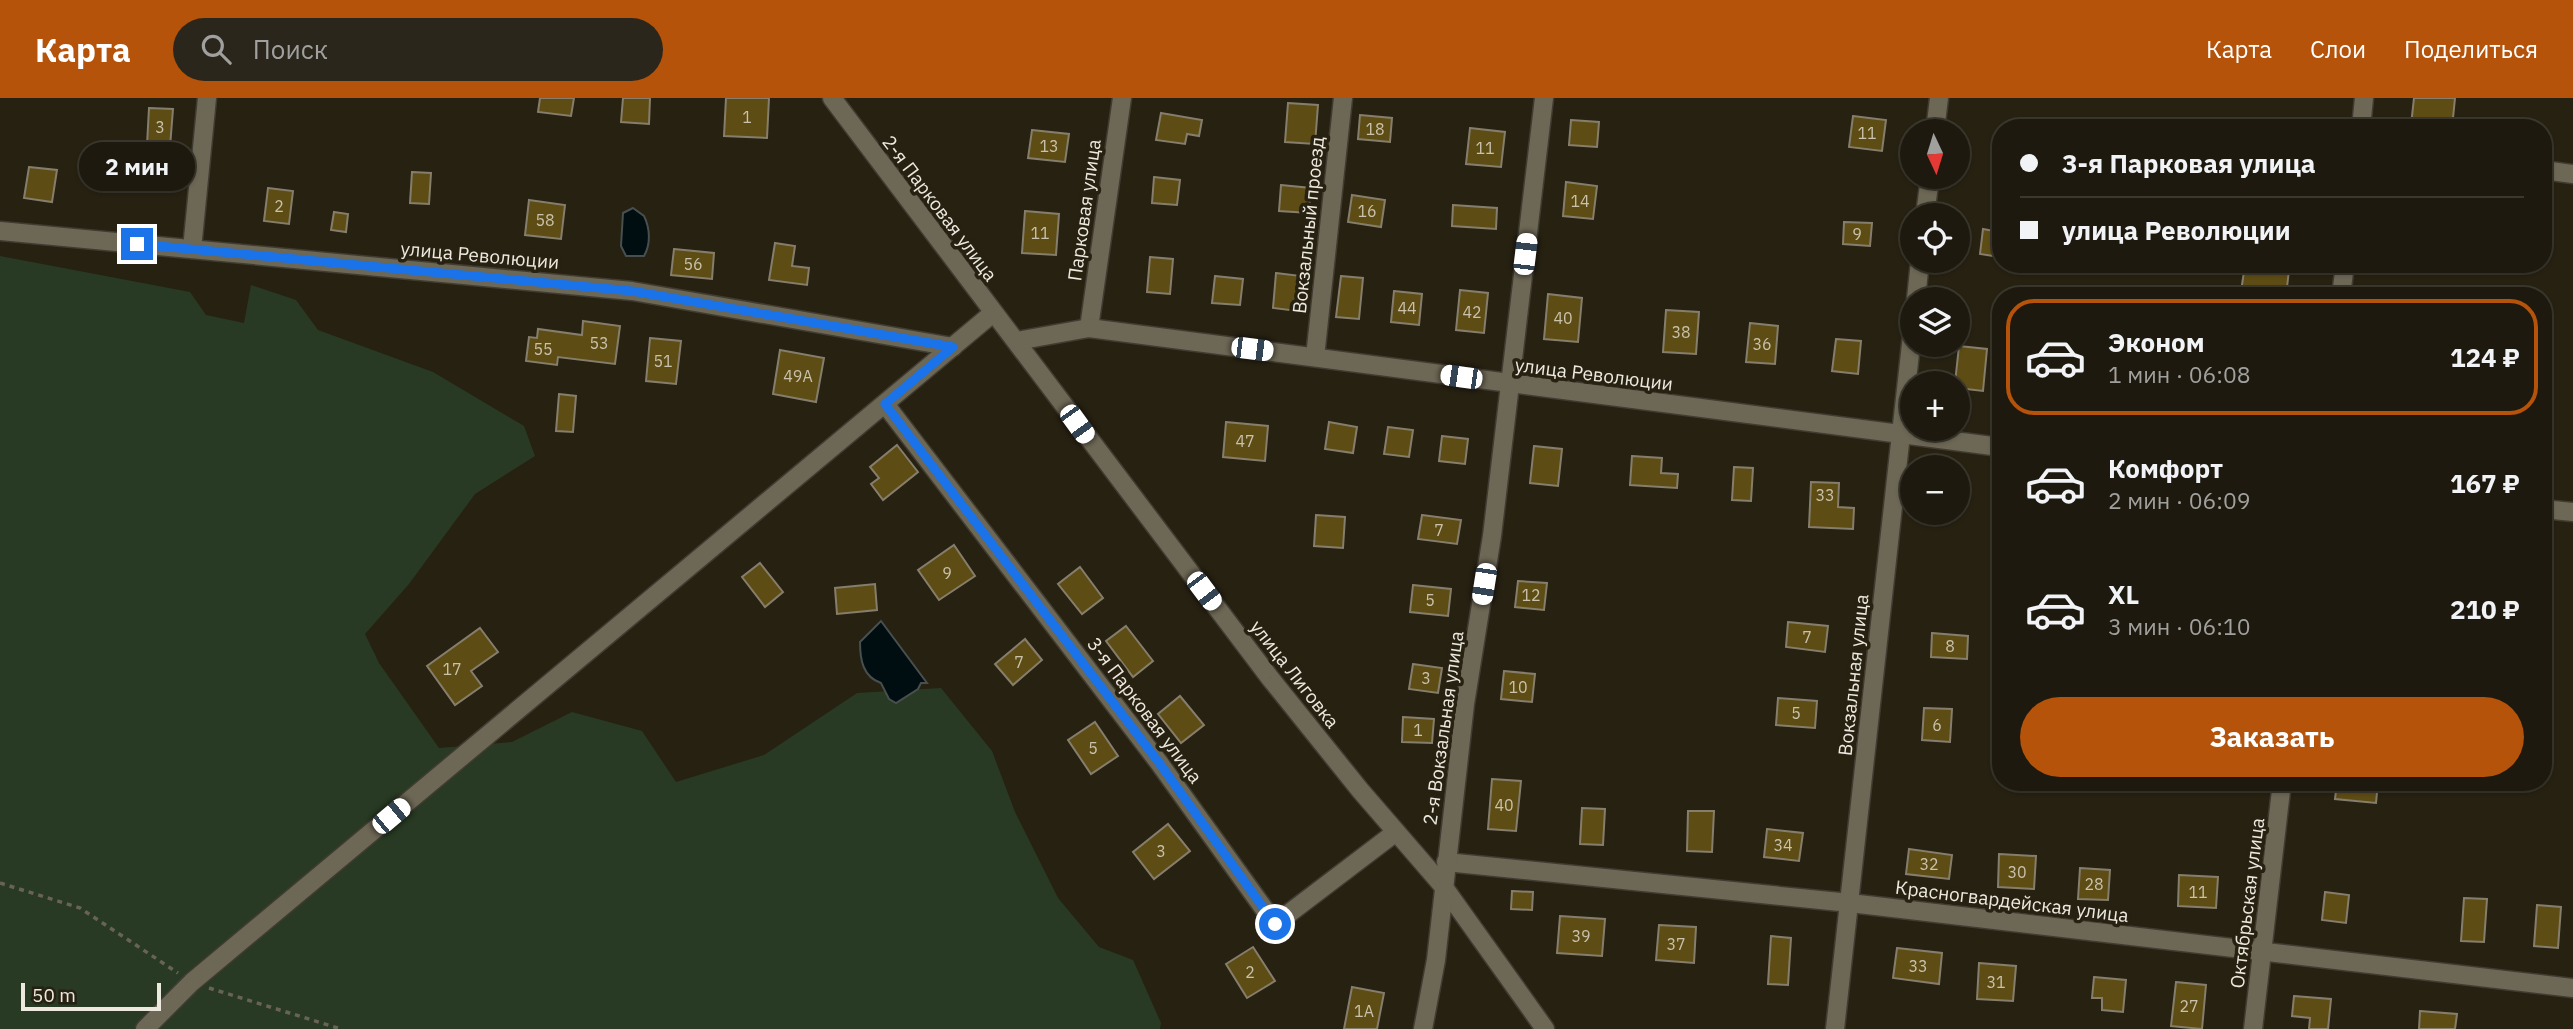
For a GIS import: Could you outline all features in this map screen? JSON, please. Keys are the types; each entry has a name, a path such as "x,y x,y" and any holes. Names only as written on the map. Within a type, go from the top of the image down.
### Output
{"street":[{"path":"192,249 207,98"},
{"name":"2-я Парковая улица","path":"832,98 993,313 1017,341"},
{"name":"Парковая улица","path":"1088,328 1122,98"},
{"name":"Вокзальный проезд","path":"1315,357 1343,98"},
{"name":"2-я Вокзальная улица","path":"1423,1029 1436,960 1465,704 1492,536 1544,98"},
{"path":"1936,119 1938,98"},
{"path":"2362,119 2364,98"},
{"path":"2552,171 2573,174"},
{"name":"улица Революции","path":"0,231 632,291 953,347"},
{"path":"145,1029 192,982 993,313"},
{"name":"улица Революции","path":"1017,341 1088,328 1900,434"},
{"name":"улица Лиговка","path":"1017,341 1262,667 1443,886 1545,1029"},
{"name":"3-я Парковая улица","path":"885,404 1160,764 1275,924 1396,832"},
{"name":"Вокзальная улица","path":"1835,1029 1900,434"},
{"name":"улица Революции","path":"1954,441 1992,446"},
{"path":"2552,510 2573,512"},
{"name":"Октябрьская улица","path":"2253,1029 2281,791"},
{"name":"Красногвардейская улица","path":"1446,862 1850,903 2573,988"}],"path":[{"path":"0,883 80,908 192,982 341,1029"}],"green space":[{"path":"0,256 190,292 206,315 244,323 251,285 296,300 318,330 433,372 524,426 535,456 475,494 409,584 365,634 379,663 439,748 512,742 572,712 642,731 676,782 764,755 857,693 941,688 992,751 1015,812 1058,898 1099,947 1133,960 1161,1023 1160,1029 0,1029"}],"shaded area":[{"path":"633,208 644,216 648,226 649,241 644,256 626,256 621,246 623,213"},
{"path":"881,621 927,683 921,683 918,689 896,703 889,699 881,683 866,672 861,655 860,642"}],"building":[{"path":"540,98 574,98 571,116 538,112"},
{"path":"623,98 650,98 649,124 621,122"},
{"path":"726,98 769,98 767,138 724,136"},
{"path":"2414,98 2455,98 2453,119 2412,119"},
{"path":"1288,103 1318,105 1315,144 1285,142"},
{"path":"149,108 173,109 170,147 147,145"},
{"path":"1161,113 1202,120 1199,136 1187,134 1185,144 1156,140"},
{"path":"1360,115 1392,118 1390,142 1358,139"},
{"path":"1853,116 1886,120 1882,151 1849,147"},
{"path":"1571,120 1599,122 1597,147 1569,145"},
{"path":"1470,128 1505,132 1501,167 1466,164"},
{"path":"1032,130 1069,134 1065,162 1028,158"},
{"path":"29,167 57,170 52,202 24,198"},
{"path":"412,172 431,173 429,204 410,203"},
{"path":"1154,177 1180,180 1177,205 1152,203"},
{"path":"1566,182 1597,186 1593,219 1563,216"},
{"path":"1281,185 1311,188 1309,213 1279,211"},
{"path":"268,188 293,191 289,224 264,221"},
{"path":"1352,195 1385,200 1381,227 1348,222"},
{"path":"529,200 565,205 561,239 525,235"},
{"path":"1453,205 1497,208 1496,229 1452,226"},
{"path":"1025,211 1059,214 1056,255 1022,253"},
{"path":"334,212 348,214 346,232 331,230"},
{"path":"1844,222 1872,223 1870,246 1843,244"},
{"path":"1983,229 1992,231 1992,256 1980,254"},
{"path":"775,243 795,246 792,266 809,268 807,285 769,280"},
{"path":"674,249 714,253 712,279 671,275"},
{"path":"1150,257 1173,259 1170,294 1147,292"},
{"path":"1276,273 1301,276 1297,311 1273,308"},
{"path":"2244,273 2289,273 2287,287 2242,287"},
{"path":"1215,276 1243,279 1240,305 1212,303"},
{"path":"1341,276 1363,278 1359,319 1336,317"},
{"path":"1460,290 1488,293 1484,333 1456,330"},
{"path":"1394,291 1422,294 1419,325 1391,322"},
{"path":"1548,294 1582,298 1578,342 1544,339"},
{"path":"1666,310 1699,312 1696,354 1663,352"},
{"path":"583,321 620,326 615,364 558,357 557,365 526,361 529,337 537,338 538,329 582,335"},
{"path":"1750,323 1778,326 1775,364 1746,362"},
{"path":"650,338 681,341 676,384 646,381"},
{"path":"1836,339 1861,341 1858,374 1832,371"},
{"path":"1970,347 1987,349 1983,391 1970,389 1970,371 1956,371 1958,357 1970,357"},
{"path":"780,350 824,358 816,402 773,394"},
{"path":"559,394 576,396 573,432 556,431"},
{"path":"1226,422 1268,426 1265,461 1223,457"},
{"path":"1329,422 1357,427 1353,453 1325,449"},
{"path":"1388,427 1413,430 1409,457 1384,454"},
{"path":"1442,436 1468,439 1465,464 1439,461"},
{"path":"897,445 918,472 883,500 871,484 879,478 870,467"},
{"path":"1534,446 1562,449 1558,486 1530,483"},
{"path":"1632,456 1662,458 1661,473 1678,474 1677,488 1630,485"},
{"path":"1734,467 1753,468 1751,501 1732,500"},
{"path":"1811,482 1839,483 1838,507 1854,508 1853,529 1809,527"},
{"path":"1316,515 1345,517 1343,548 1314,546"},
{"path":"1422,515 1461,520 1457,544 1418,539"},
{"path":"954,545 975,576 939,600 918,570"},
{"path":"760,563 783,592 765,607 742,577"},
{"path":"1080,567 1103,598 1082,614 1058,584"},
{"path":"1518,581 1547,583 1544,610 1515,607"},
{"path":"875,584 877,610 837,614 835,588"},
{"path":"1413,585 1451,589 1448,616 1410,612"},
{"path":"1788,622 1828,626 1825,652 1786,647"},
{"path":"1126,626 1153,661 1133,677 1106,641"},
{"path":"480,628 498,652 471,671 482,686 455,705 427,666"},
{"path":"1932,633 1968,636 1967,659 1931,657"},
{"path":"1025,639 1042,660 1013,685 995,664"},
{"path":"1413,664 1442,668 1438,693 1409,689"},
{"path":"1504,671 1535,674 1532,702 1501,699"},
{"path":"1180,696 1204,725 1181,743 1158,714"},
{"path":"1778,698 1817,701 1815,728 1776,725"},
{"path":"1924,708 1952,709 1950,742 1922,740"},
{"path":"1403,717 1434,719 1432,743 1402,742"},
{"path":"1095,722 1118,756 1091,774 1068,740"},
{"path":"1492,779 1521,781 1516,831 1488,829"},
{"path":"2336,791 2377,791 2376,803 2335,799"},
{"path":"1582,808 1605,809 1603,845 1580,844"},
{"path":"1688,811 1714,811 1712,852 1687,851"},
{"path":"1168,824 1190,851 1154,879 1133,852"},
{"path":"1767,829 1803,833 1799,861 1764,857"},
{"path":"1909,849 1952,855 1949,879 1906,874"},
{"path":"1999,854 2036,856 2034,889 1998,887"},
{"path":"2080,868 2110,870 2108,900 2078,899"},
{"path":"2179,875 2218,877 2216,908 2178,906"},
{"path":"1512,891 1533,892 1532,910 1511,909"},
{"path":"2325,892 2349,895 2346,923 2322,920"},
{"path":"2464,898 2487,899 2484,942 2461,941"},
{"path":"2537,905 2561,907 2558,948 2534,946"},
{"path":"1560,916 1605,919 1602,956 1557,953"},
{"path":"1659,925 1696,927 1694,963 1656,960"},
{"path":"1771,936 1791,938 1788,985 1768,984"},
{"path":"1253,947 1275,981 1247,998 1226,964"},
{"path":"1897,948 1942,953 1939,984 1893,978"},
{"path":"1979,963 2016,966 2013,1001 1977,999"},
{"path":"2094,977 2126,980 2123,1012 2102,1010 2102,998 2092,998"},
{"path":"2176,982 2206,985 2202,1029 2171,1026"},
{"path":"1352,987 1384,993 1377,1029 1344,1029"},
{"path":"2294,996 2331,999 2328,1029 2309,1029 2310,1018 2292,1016"},
{"path":"2420,1011 2457,1014 2455,1029 2419,1029"}],"route":[{"path":"137,244 632,291 953,347 885,404 1160,764 1275,924"}]}
